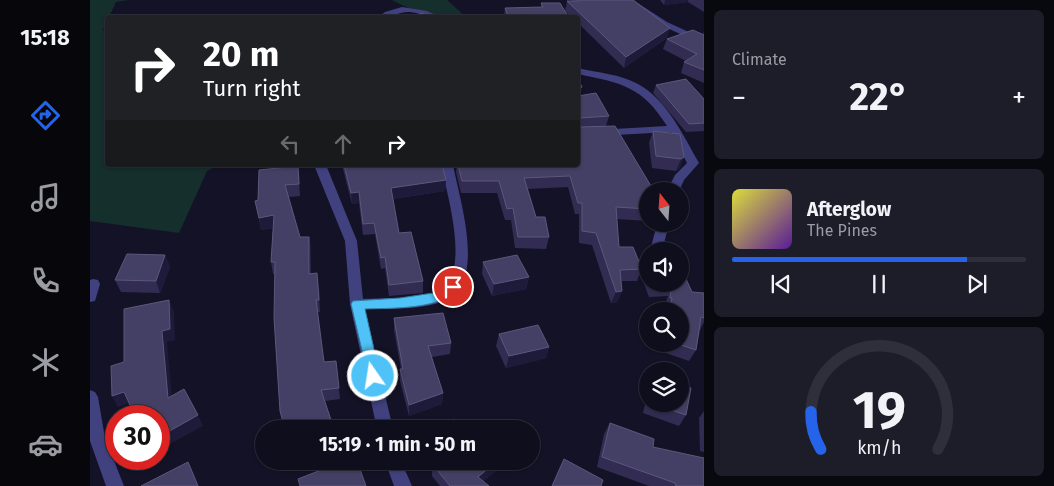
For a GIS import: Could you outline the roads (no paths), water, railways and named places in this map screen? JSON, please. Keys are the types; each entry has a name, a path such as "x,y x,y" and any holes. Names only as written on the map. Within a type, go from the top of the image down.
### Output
{"street":[{"path":"628,0 641,12 704,42"},
{"path":"385,15 392,11 406,9 420,10 431,15"},
{"path":"580,72 633,85 646,93 699,162 679,178 677,182"},
{"path":"580,134 674,130"},
{"path":"321,167 339,208 351,242 357,304 383,420"},
{"path":"357,304 400,302 443,296 453,287 461,271 461,246 447,167"},
{"path":"90,397 97,438 115,486"},
{"path":"397,470 403,486"}]}
